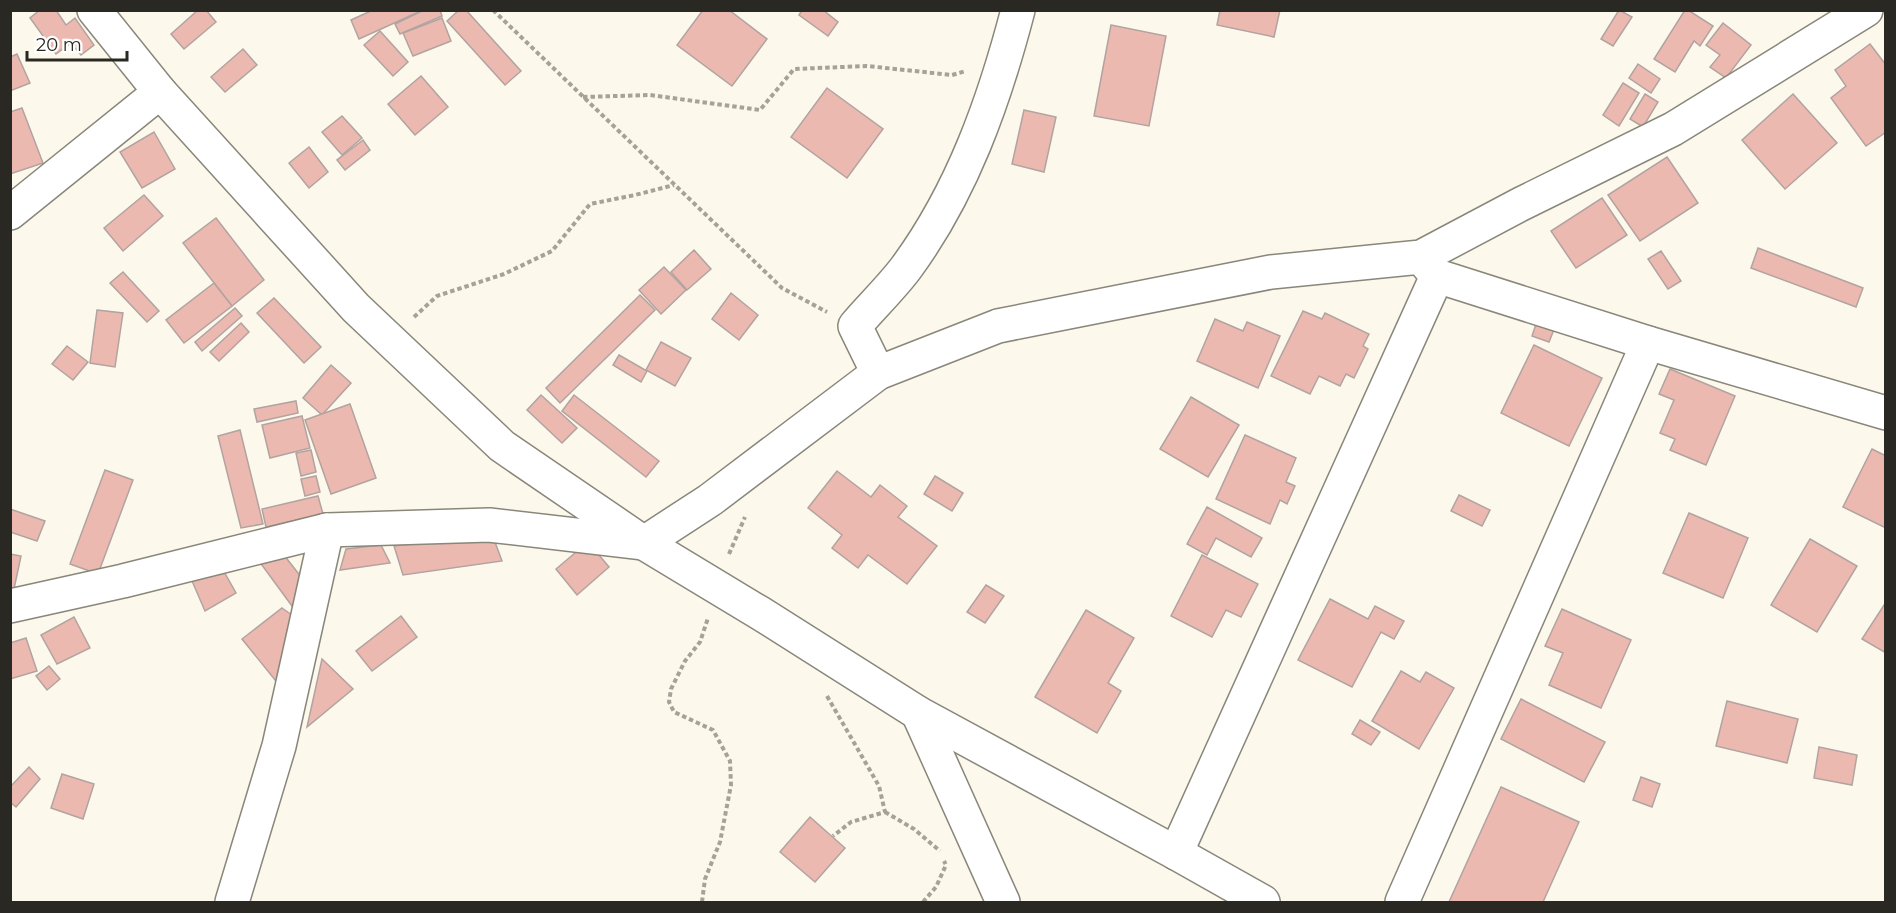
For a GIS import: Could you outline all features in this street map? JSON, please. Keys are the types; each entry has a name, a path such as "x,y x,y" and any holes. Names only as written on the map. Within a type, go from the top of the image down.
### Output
{"street":[{"path":"94,10 160,92 356,308 502,446 644,543 717,586 918,713 1176,853 1263,903"},
{"path":"878,373 855,326 905,269 939,218 970,158 1006,57 1018,10"},
{"path":"1176,853 1429,267 1521,204 1673,129 1866,10"},
{"path":"10,213 160,92"},
{"path":"10,606 123,581 327,530 489,525 644,543 710,500 878,373 998,326 1271,272 1429,267 1648,344 1886,412"},
{"path":"1402,903 1648,344"},
{"path":"232,903 279,746 327,530"},
{"path":"918,713 1003,903"}],"path":[{"path":"492,10 782,288 855,326"},
{"path":"583,97 650,95 760,110 794,69 867,66 952,75 1006,57"},
{"path":"389,340 437,296 504,274 552,251 590,204 674,185"},
{"path":"702,903 705,879 720,842 731,785 730,761 713,730 674,712 669,702 671,688 700,642 738,529 749,510"},
{"path":"822,688 879,786 885,812 914,829 939,849 943,857 946,865 936,887 922,903"},
{"path":"834,836 851,822 885,812"}],"building":[{"path":"40,10 56,10 66,25 75,18 94,45 81,55 71,43 56,54 30,18"},
{"path":"198,10 206,10 216,22 184,49 171,34"},
{"path":"373,10 423,10 359,39 351,20"},
{"path":"424,10 440,10 442,16 400,34 395,24"},
{"path":"459,10 466,10 521,71 505,85 447,21"},
{"path":"703,10 729,10 767,39 732,86 677,45"},
{"path":"802,10 823,10 838,22 828,36 799,15"},
{"path":"1220,10 1280,10 1274,37 1217,25"},
{"path":"1619,10 1632,17 1613,46 1601,39"},
{"path":"1685,10 1713,26 1700,46 1694,41 1675,72 1654,59"},
{"path":"442,18 451,41 413,56 403,33"},
{"path":"1723,23 1751,45 1726,78 1710,67 1720,55 1706,45"},
{"path":"1111,25 1166,36 1149,126 1094,116"},
{"path":"380,31 408,62 393,76 364,45"},
{"path":"1870,44 1886,65 1886,132 1866,146 1831,98 1846,86 1835,70"},
{"path":"243,49 257,65 225,92 211,77"},
{"path":"17,54 30,83 10,91 10,57"},
{"path":"1638,64 1660,79 1651,93 1629,78"},
{"path":"421,76 448,107 415,135 388,104"},
{"path":"1623,83 1639,93 1619,126 1603,115"},
{"path":"827,88 883,129 847,178 791,137"},
{"path":"1645,94 1658,102 1643,127 1630,119"},
{"path":"1793,94 1837,143 1785,189 1742,140"},
{"path":"22,108 43,163 10,174 10,112"},
{"path":"1024,110 1056,117 1044,172 1012,164"},
{"path":"342,116 362,138 342,155 322,132"},
{"path":"154,132 175,169 142,188 120,152"},
{"path":"363,140 370,150 345,170 337,160"},
{"path":"309,147 328,172 309,188 289,163"},
{"path":"1667,157 1698,203 1640,241 1608,195"},
{"path":"144,195 163,216 123,251 104,228"},
{"path":"1602,198 1627,235 1576,268 1551,231"},
{"path":"216,218 264,280 232,306 183,243"},
{"path":"1758,248 1863,288 1856,307 1751,268"},
{"path":"694,250 711,269 687,290 671,272"},
{"path":"1661,251 1681,281 1668,289 1648,259"},
{"path":"664,267 686,290 661,314 639,290"},
{"path":"123,272 159,311 147,322 110,283"},
{"path":"214,283 232,306 184,343 166,320"},
{"path":"731,293 758,315 739,340 712,319"},
{"path":"640,295 655,310 560,403 546,388"},
{"path":"274,298 321,347 304,363 257,313"},
{"path":"235,308 242,316 202,351 195,342"},
{"path":"97,310 123,313 115,367 90,363"},
{"path":"1303,311 1322,319 1325,313 1369,334 1363,346 1368,349 1354,378 1346,374 1340,386 1319,376 1310,394 1271,376"},
{"path":"1215,319 1243,331 1247,322 1280,336 1258,388 1197,361"},
{"path":"1537,321 1555,327 1549,342 1532,336"},
{"path":"241,323 249,332 219,361 210,352"},
{"path":"661,342 691,358 675,386 646,370"},
{"path":"1534,345 1602,378 1569,446 1501,413"},
{"path":"67,346 88,362 73,380 52,364"},
{"path":"619,355 647,371 641,382 613,365"},
{"path":"331,365 351,383 322,415 303,398"},
{"path":"1670,369 1735,396 1706,465 1670,450 1675,439 1660,433 1674,400 1659,394"},
{"path":"541,395 577,428 562,443 527,410"},
{"path":"574,395 659,461 646,477 562,411"},
{"path":"1191,397 1239,425 1208,477 1160,449"},
{"path":"296,401 298,413 257,422 254,409"},
{"path":"350,404 376,478 331,494 305,420"},
{"path":"302,416 310,448 270,458 262,425"},
{"path":"240,430 263,524 241,528 218,436"},
{"path":"1245,435 1296,458 1286,482 1295,486 1287,504 1280,500 1270,524 1216,499"},
{"path":"1872,449 1886,456 1886,528 1843,507"},
{"path":"311,450 316,472 301,476 296,453"},
{"path":"105,470 133,480 98,574 70,564"},
{"path":"837,471 871,497 880,485 907,506 898,517 937,546 907,584 868,555 858,568 832,548 842,535 808,508"},
{"path":"316,476 320,492 305,496 301,479"},
{"path":"935,476 963,493 952,511 924,494"},
{"path":"1459,495 1490,510 1482,526 1451,511"},
{"path":"318,496 323,514 266,527 262,509"},
{"path":"1207,507 1262,538 1251,557 1216,538 1207,555 1187,544"},
{"path":"10,509 45,521 37,541 10,532"},
{"path":"1689,513 1748,538 1723,598 1663,573"},
{"path":"492,534 502,561 403,575 394,546"},
{"path":"1810,539 1857,566 1817,632 1771,605"},
{"path":"588,542 609,567 577,595 556,569"},
{"path":"381,545 390,563 340,570 346,549"},
{"path":"280,550 309,587 292,606 256,557"},
{"path":"10,554 21,556 14,589 10,589"},
{"path":"1202,555 1258,584 1241,617 1226,610 1212,637 1171,616"},
{"path":"218,561 236,593 205,611 189,574"},
{"path":"986,585 1004,596 985,623 967,612"},
{"path":"1330,599 1368,619 1375,606 1404,621 1394,639 1381,632 1352,687 1298,660"},
{"path":"1886,602 1886,653 1862,639"},
{"path":"282,608 296,618 280,686 242,639"},
{"path":"1562,609 1631,640 1601,708 1549,685 1563,653 1545,646"},
{"path":"1086,610 1134,638 1108,683 1121,691 1097,733 1035,697"},
{"path":"401,616 417,637 372,671 356,651"},
{"path":"74,617 90,648 57,664 41,635"},
{"path":"26,638 37,671 10,679 10,643"},
{"path":"322,659 353,689 307,727"},
{"path":"49,666 60,679 47,690 36,676"},
{"path":"1401,671 1420,682 1426,672 1454,688 1419,749 1372,721"},
{"path":"1521,699 1605,742 1584,782 1501,739"},
{"path":"1727,701 1798,719 1787,763 1716,746"},
{"path":"1360,720 1380,732 1371,745 1352,734"},
{"path":"1819,747 1857,755 1852,785 1814,778"},
{"path":"29,767 40,779 16,807 10,802 10,787"},
{"path":"62,774 94,784 83,819 51,808"},
{"path":"1641,777 1660,784 1652,807 1633,800"},
{"path":"1501,787 1579,822 1543,902 1449,902"},
{"path":"810,817 845,848 815,882 780,852"}]}
